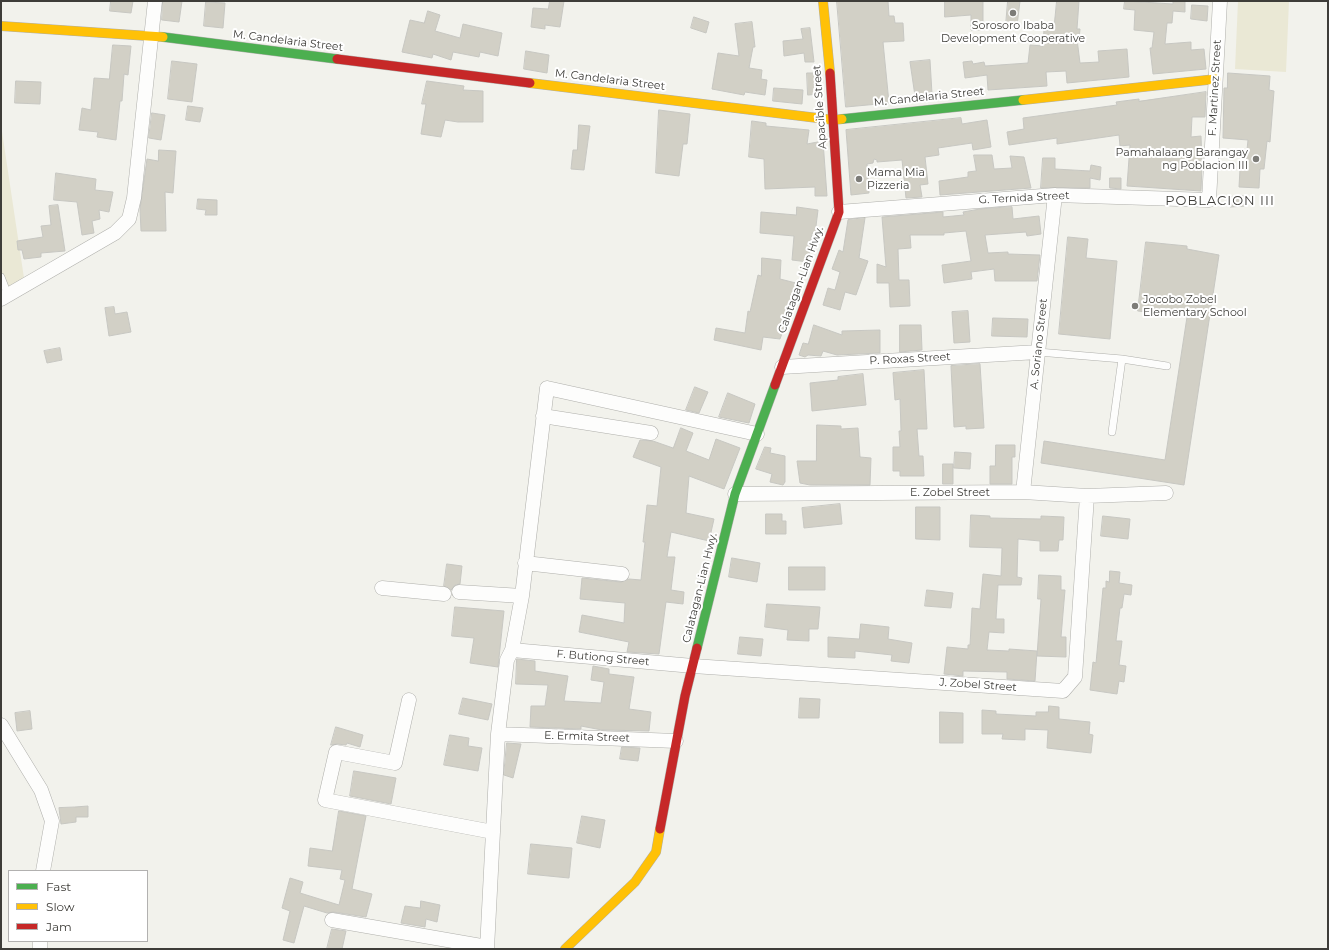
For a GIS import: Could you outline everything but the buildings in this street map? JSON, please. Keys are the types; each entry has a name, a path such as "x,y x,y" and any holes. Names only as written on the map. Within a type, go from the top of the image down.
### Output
{"street":[{"path":"5,297 114,233 129,220 134,198 155,1"},
{"name":"Apacible Street","path":"823,1 834,120 839,212"},
{"name":"F. Martinez Street","path":"1209,200 1220,1"},
{"name":"M. Candelaria Street","path":"1,26 151,36 834,120 1216,79"},
{"name":"G. Ternida Street","path":"839,212 1055,195 1209,200"},
{"name":"A. Soriano Street","path":"1023,492 1055,195"},
{"name":"Calatagan-Lian Hwy.","path":"565,949 635,882 656,852 676,741 735,494 839,212"},
{"name":"P. Roxas Street","path":"782,367 1038,352"},
{"path":"332,920 487,948 498,734 508,660 512,650 522,596 547,388 757,434"},
{"path":"543,416 651,433"},
{"name":"E. Zobel Street","path":"735,494 1023,492 1087,496 1166,493"},
{"name":"J. Zobel Street","path":"693,666 1063,691 1075,677 1087,496"},
{"path":"525,563 622,574"},
{"path":"382,588 444,594"},
{"path":"458,592 522,596"},
{"name":"F. Butiong Street","path":"512,650 693,666"},
{"path":"409,700 396,763 336,752 325,800 493,832"},
{"path":"1,725 41,790 52,821 43,870"},
{"name":"E. Ermita Street","path":"498,734 676,741"}],"lane":[{"path":"1,277 5,297"},
{"path":"1038,352 1122,359 1167,366"},
{"path":"1112,432 1122,359"}],"shaded area":[{"path":"1238,1 1289,1 1286,72 1235,69"},
{"path":"1,125 24,278 1,291"}],"traffic: fast":[{"path":"163,37 337,59"},
{"path":"842,119 1023,100"},
{"path":"697,648 735,494 775,385"}],"traffic: slow":[{"path":"823,1 830,73"},
{"path":"1,26 163,37"},
{"path":"1023,100 1216,79"},
{"path":"530,83 834,120 842,119"},
{"path":"565,949 635,882 656,852 660,829"}],"traffic: jam":[{"path":"337,59 530,83"},
{"path":"775,385 839,212 830,73"},
{"path":"660,829 685,696 697,648"}],"place":[{"name":"Sorosoro Ibaba Development Cooperative","path":"1013,13"},
{"name":"Pamahalaang Barangay ng Poblacion III","path":"1256,159"},
{"name":"Mama Mia Pizzeria","path":"859,179"},
{"name":"Jocobo Zobel Elementary School","path":"1135,306"}],"district":[{"name":"POBLACION III","path":"1220,201"}]}
